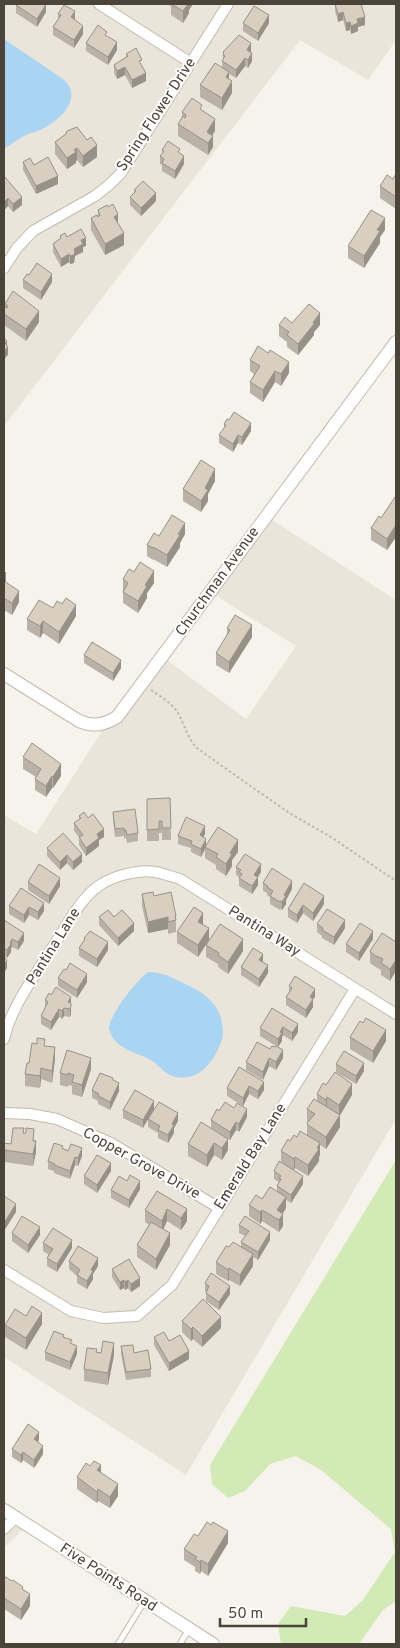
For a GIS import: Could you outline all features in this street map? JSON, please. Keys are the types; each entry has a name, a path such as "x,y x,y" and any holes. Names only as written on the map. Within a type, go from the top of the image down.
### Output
{"street":[{"path":"99,4 191,63"},
{"name":"Spring Flower Drive","path":"4,268 17,248 33,231 95,196 120,173 228,4"},
{"name":"Churchman Avenue","path":"4,674 79,721 90,724 107,723 117,718 396,342"},
{"name":"Pantina Way","path":"125,874 153,871 180,879 396,1014"},
{"name":"Pantina Lane","path":"4,1038 7,1026 17,1005 81,904 99,885 125,874"},
{"name":"Emerald Bay Lane","path":"4,1270 71,1311 103,1318 137,1316 172,1285 355,988"},
{"name":"Copper Grove Drive","path":"4,1113 30,1114 57,1119 111,1143 219,1208"},
{"name":"Five Points Road","path":"4,1510 212,1644"},
{"path":"4,1530 15,1518"}],"lane":[{"path":"118,1644 144,1601"},
{"path":"180,1644 189,1629"}],"path":[{"path":"144,684 169,703 176,711 191,742 197,748 291,814 331,837 396,881"}],"shaded area":[{"path":"4,4 396,4 396,40 368,80 300,40 4,426"},
{"path":"266,516 396,600 396,1119 186,1475 4,1357 4,815 36,834 107,723 163,657 246,719 296,646 210,592"},
{"path":"4,1511 27,1525 4,1548"}],"green space":[{"path":"396,1160 396,1601 383,1610 359,1644 281,1644 278,1624 291,1606 345,1616 363,1600 395,1552 391,1529 321,1470 296,1456 270,1464 245,1491 228,1498 212,1484 210,1465"}],"water":[{"path":"4,39 63,79 69,86 71,100 63,114 56,120 42,129 24,136 4,149"},
{"path":"148,972 166,975 185,983 206,996 217,1008 222,1023 222,1040 208,1065 195,1075 179,1077 170,1075 152,1061 120,1046 111,1034 110,1022 119,1006 131,989"}],"building":[{"path":"17,4 46,4 37,19"},
{"path":"171,4 188,4 183,11"},
{"path":"335,4 361,4 365,17 357,19 358,23 351,26 350,22 346,23 343,12 338,14"},
{"path":"64,5 75,11 71,17 83,26 74,40 53,27 61,15 58,14"},
{"path":"254,6 269,15 258,33 243,23"},
{"path":"98,25 107,32 105,35 117,42 108,57 86,43"},
{"path":"239,35 251,43 247,50 252,53 248,60 245,58 236,70 222,61 225,56 223,52"},
{"path":"136,48 142,60 139,61 146,73 132,80 125,67 117,71 114,65"},
{"path":"215,63 229,72 226,77 232,81 222,98 200,85"},
{"path":"192,98 202,105 200,109 215,119 207,132 213,136 208,143 178,124 183,116 185,118 186,115 182,112"},
{"path":"77,127 87,140 91,137 97,145 83,156 77,148 74,150 76,152 67,158 55,142 66,134 67,131"},
{"path":"168,141 180,149 178,152 184,156 175,171 162,163 164,159 160,156"},
{"path":"48,157 58,176 36,186 23,162 30,158 34,165"},
{"path":"396,174 396,197 380,186 387,175 393,179"},
{"path":"4,176 22,197 13,204 8,198 4,200"},
{"path":"143,181 156,193 141,208 130,197"},
{"path":"113,204 118,214 114,217 124,233 105,244 91,218 100,215 98,210"},
{"path":"371,210 385,218 377,230 380,231 364,256 348,246"},
{"path":"81,229 86,238 81,240 83,244 74,249 74,255 70,256 69,254 61,259 53,244 65,233 67,237"},
{"path":"37,263 52,274 41,292 23,280"},
{"path":"13,291 39,311 26,329 4,314 5,307 7,308 8,306 5,304"},
{"path":"309,304 320,313 298,344 287,335 289,332 279,325 285,317 292,323"},
{"path":"4,338 7,341 5,343 8,347 4,351"},
{"path":"258,346 268,353 270,350 289,362 281,374 275,371 263,390 250,382 260,366 250,360"},
{"path":"234,412 251,423 242,437 238,435 233,444 219,435 226,425 224,424 227,419 229,420"},
{"path":"201,460 215,469 205,488 208,490 201,501 183,489"},
{"path":"395,497 396,525 387,539 371,528 379,516 381,518"},
{"path":"172,515 185,523 178,534 180,535 167,555 147,545 154,533 159,536"},
{"path":"140,562 154,571 138,601 123,592 128,583 123,579 129,569 134,572"},
{"path":"4,581 19,591 12,603 4,598"},
{"path":"66,598 76,605 59,632 43,621 40,626 27,619 39,600 53,608 57,601 62,604"},
{"path":"235,615 252,625 229,662 216,653 230,630 227,628"},
{"path":"92,642 121,660 113,673 84,655"},
{"path":"32,743 61,764 46,786 35,779 41,769 23,757"},
{"path":"170,798 171,828 162,828 162,821 159,821 159,829 147,830 147,799"},
{"path":"135,809 138,833 127,835 124,828 115,829 113,812"},
{"path":"84,812 88,818 93,814 104,829 97,834 99,838 86,848 79,837 83,835 74,823 81,818 79,816"},
{"path":"186,817 205,826 200,835 206,839 201,849 191,844 192,841 178,836"},
{"path":"218,827 238,840 226,864 216,857 218,854 205,847"},
{"path":"63,833 82,854 73,862 67,855 60,862 47,848"},
{"path":"245,854 261,864 254,875 258,877 252,886 239,878 242,874 239,872 241,870 236,867"},
{"path":"39,864 60,878 49,896 28,882"},
{"path":"272,868 292,881 282,902 270,896 273,891 263,883"},
{"path":"304,883 324,896 313,913 303,905 297,915 288,909"},
{"path":"21,888 44,903 38,912 29,907 24,915 9,906"},
{"path":"153,892 154,896 171,892 176,920 168,922 168,917 148,922 142,894"},
{"path":"194,907 203,913 198,922 209,928 198,945 177,932"},
{"path":"327,909 345,920 334,937 322,930 323,928 317,924"},
{"path":"108,910 114,917 122,910 134,923 118,938 99,917"},
{"path":"4,920 24,933 18,942 12,939 7,950 4,948"},
{"path":"360,923 373,931 359,953 346,944"},
{"path":"220,924 243,939 228,962 218,955 219,953 206,945"},
{"path":"90,931 108,942 97,959 79,948"},
{"path":"382,933 396,942 396,960 390,969 381,963 383,959 370,951"},
{"path":"253,948 263,954 259,960 268,965 259,979 241,967"},
{"path":"70,963 87,974 77,990 58,978"},
{"path":"295,976 315,989 310,997 313,999 306,1010 286,997 292,988 289,986"},
{"path":"56,987 71,997 68,1002 71,1003 71,1006 70,1009 64,1008 62,1011 59,1009 51,1022 41,1016 48,1002 45,1000"},
{"path":"272,1008 298,1024 292,1033 283,1027 278,1039 260,1028"},
{"path":"366,1018 386,1030 373,1051 350,1037 360,1021 363,1023"},
{"path":"37,1038 45,1039 44,1046 55,1047 52,1071 41,1068 40,1076 25,1074 32,1043 37,1044"},
{"path":"257,1042 270,1049 272,1046 276,1046 283,1050 276,1062 269,1058 263,1072 246,1062"},
{"path":"67,1050 91,1058 82,1085 72,1082 74,1075 60,1073"},
{"path":"344,1051 364,1063 356,1076 336,1064"},
{"path":"239,1067 264,1082 258,1091 249,1086 243,1098 227,1088"},
{"path":"335,1072 352,1084 339,1105 327,1097 326,1100 317,1094 323,1083 326,1085"},
{"path":"100,1073 113,1078 113,1080 119,1083 110,1102 98,1096 99,1094 92,1090"},
{"path":"135,1090 154,1101 143,1120 123,1110"},
{"path":"314,1099 340,1115 326,1137 307,1123 315,1114 307,1109"},
{"path":"159,1102 178,1113 168,1135 158,1130 160,1126 148,1119"},
{"path":"225,1102 234,1108 237,1103 247,1109 239,1124 236,1122 230,1132 211,1120 217,1109 219,1111"},
{"path":"201,1122 228,1139 222,1148 214,1143 207,1155 188,1144"},
{"path":"13,1128 24,1128 23,1133 26,1133 26,1128 34,1129 33,1141 36,1141 33,1154 4,1150 4,1143 11,1144"},
{"path":"300,1131 320,1143 317,1148 319,1149 308,1165 281,1151 288,1139 290,1141 294,1135 297,1137"},
{"path":"54,1143 63,1146 62,1148 68,1151 71,1144 82,1148 78,1158 75,1157 70,1171 48,1161"},
{"path":"97,1155 111,1163 97,1185 84,1176"},
{"path":"279,1161 303,1176 291,1195 277,1186 281,1176 274,1171"},
{"path":"130,1175 140,1181 129,1200 111,1190 119,1176 127,1181"},
{"path":"270,1187 286,1197 277,1210 283,1214 279,1220 249,1205 256,1195 262,1199"},
{"path":"157,1191 187,1209 181,1218 167,1209 162,1221 145,1210"},
{"path":"4,1196 16,1204 4,1223"},
{"path":"22,1216 40,1227 28,1245 12,1233"},
{"path":"245,1216 270,1232 258,1252 241,1242 249,1231 239,1225"},
{"path":"151,1222 170,1233 156,1259 137,1245"},
{"path":"53,1228 72,1240 57,1264 47,1258 53,1249 43,1243"},
{"path":"233,1242 253,1254 240,1275 216,1262 226,1246 229,1247"},
{"path":"78,1246 98,1258 87,1281 77,1275 80,1270 69,1261"},
{"path":"129,1259 140,1278 131,1284 128,1280 120,1282 112,1269"},
{"path":"211,1273 230,1286 219,1302 206,1293 209,1286 205,1283"},
{"path":"203,1299 221,1317 202,1336 193,1327 191,1329 182,1321"},
{"path":"32,1306 42,1313 26,1338 5,1325 15,1309 26,1316"},
{"path":"54,1331 72,1340 70,1343 77,1346 70,1362 45,1352"},
{"path":"164,1332 169,1341 180,1335 189,1351 169,1363 154,1337"},
{"path":"103,1341 114,1343 108,1373 84,1369 87,1348 97,1349 96,1352 101,1353"},
{"path":"133,1345 134,1353 148,1350 151,1369 126,1372 121,1346"},
{"path":"28,1424 39,1432 34,1439 43,1446 34,1460 23,1452 21,1455 12,1449"},
{"path":"94,1461 101,1465 97,1470 118,1484 110,1497 98,1489 97,1492 77,1477 86,1463 90,1466"},
{"path":"207,1522 211,1525 213,1522 228,1531 208,1564 195,1559 197,1557 184,1549 194,1534 198,1536"},
{"path":"4,1576 13,1580 30,1594 21,1609 4,1598"}]}
